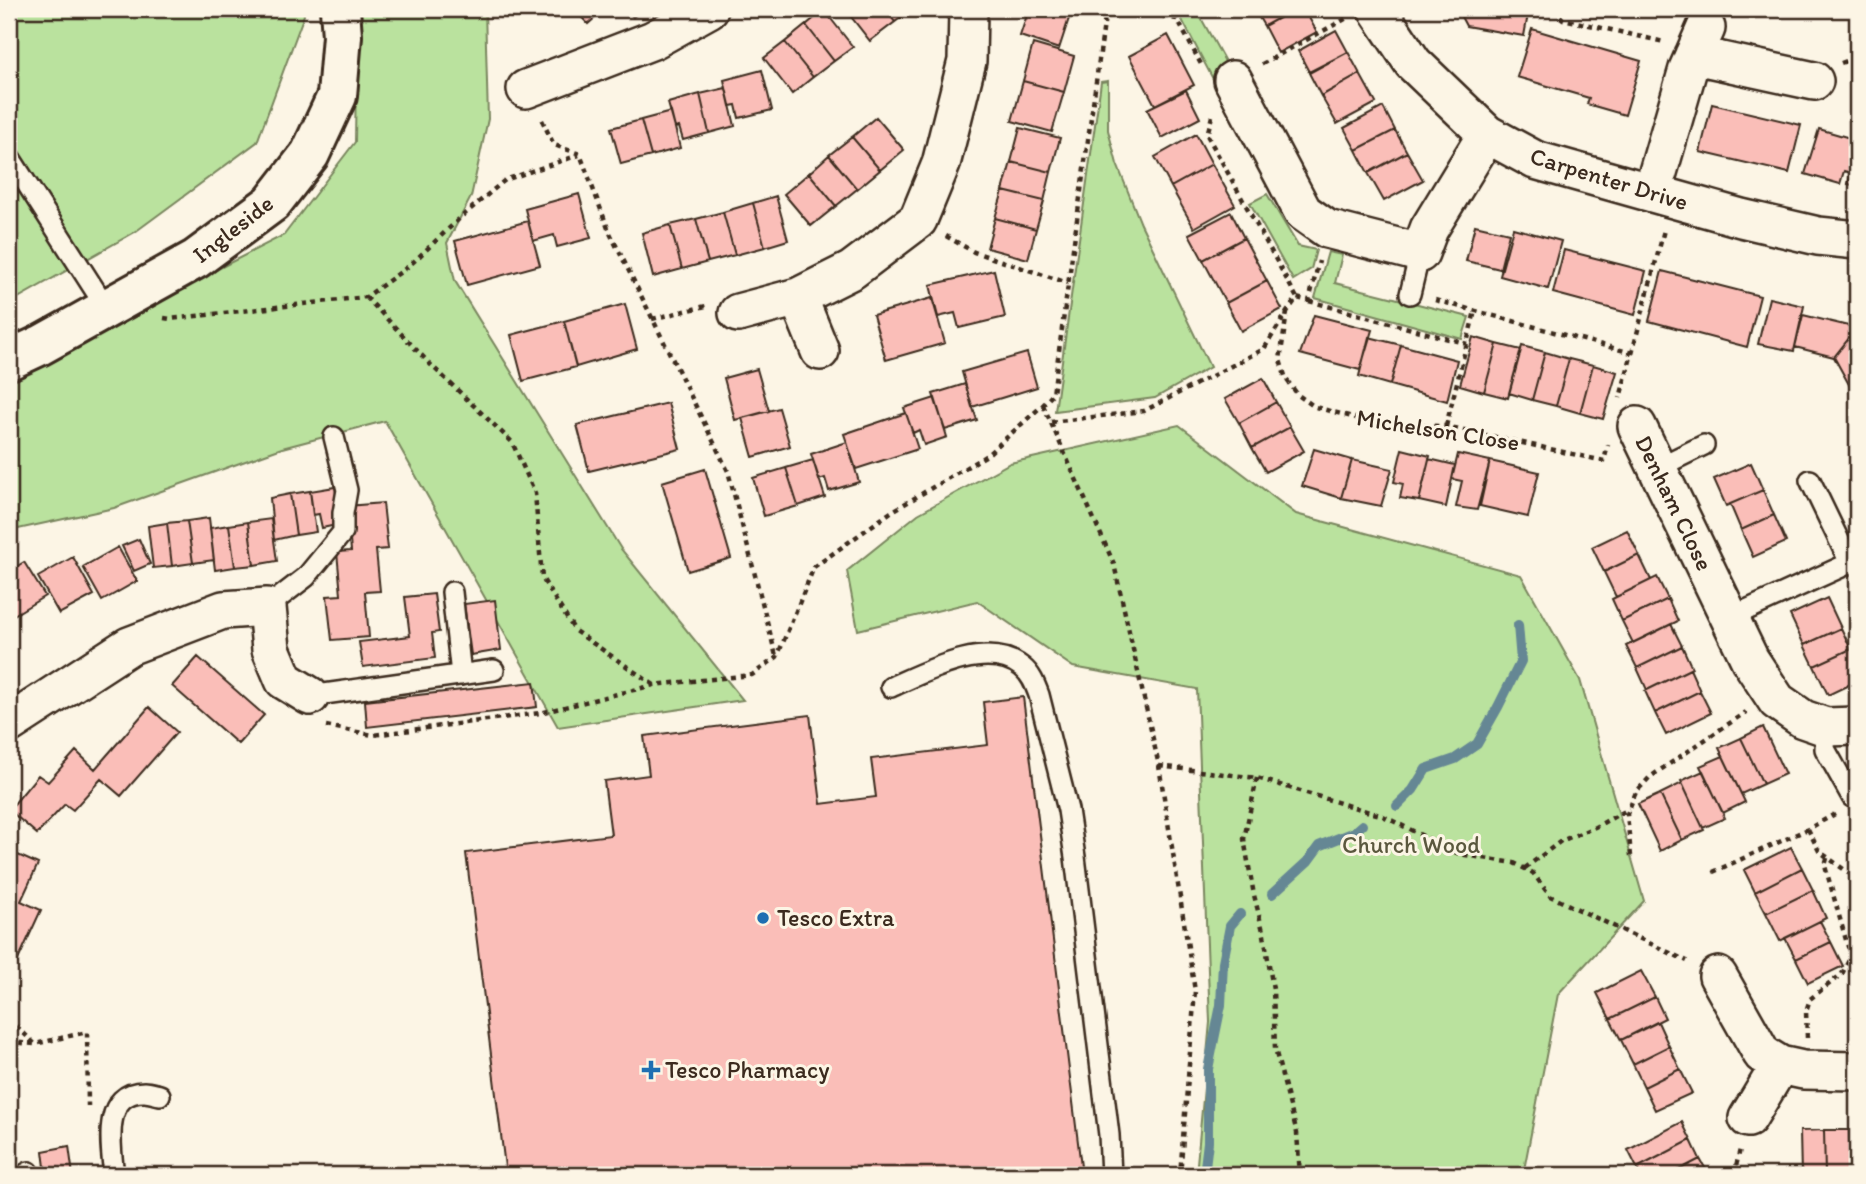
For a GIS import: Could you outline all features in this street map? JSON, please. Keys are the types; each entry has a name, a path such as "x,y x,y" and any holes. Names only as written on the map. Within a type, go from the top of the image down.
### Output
{"street":[{"name":"Ingleside","path":"9,360 196,259 272,203 310,154 337,96 342,36 340,9"},
{"path":"526,89 653,40 709,9"},
{"path":"738,313 798,297 852,270 918,220 941,164 967,61 968,9"},
{"name":"Carpenter Drive","path":"1364,12 1487,134 1535,160 1741,218 1805,233 1857,240"},
{"path":"1663,196 1688,69 1699,45 1814,81"},
{"path":"1223,85 1303,212 1327,229 1420,253 1429,229 1487,134"},
{"path":"798,297 820,351"},
{"name":"Denham Close","path":"1626,423 1657,468 1750,660 1772,694 1777,701 1803,719 1842,727"},
{"path":"9,724 129,646 223,610 267,607 271,649 284,680 310,696"},
{"path":"1718,976 1762,1054 1793,1068 1857,1071"},
{"path":"1748,1118 1793,1068"}],"lane":[{"path":"9,156 107,309"},
{"path":"1410,294 1420,253"},
{"path":"267,607 306,577 343,532 347,490 334,437"},
{"path":"1657,468 1704,445"},
{"path":"1729,618 1850,563 1810,480"},
{"path":"452,592 461,675"},
{"path":"891,687 950,662 974,656 991,656 1020,665 1031,677 1039,695 1068,810 1108,1122 1111,1175"},
{"path":"310,696 494,670"},
{"path":"1842,727 1825,749 1853,797"},
{"path":"114,1175 110,1137 114,1110 121,1100 130,1095 143,1092 160,1095"},
{"path":"24,1175 29,1172 30,1175"}],"path":[{"path":"310,696 303,722 373,734 540,713 654,685 752,674 776,657 814,567 891,512 987,455 1053,394 1106,9"},
{"path":"1157,9 1161,16 1177,19 1223,85"},
{"path":"1553,9 1563,19 1699,45"},
{"path":"1364,12 1223,85 1207,135 1297,298 1466,344"},
{"path":"526,89 554,145 580,154"},
{"path":"107,309 170,319 366,297 409,266 505,180 580,154"},
{"path":"580,154 609,231 728,471 776,657"},
{"name":"Denham Close","path":"1626,423 1632,353 1663,196"},
{"path":"918,220 974,252 1068,283"},
{"path":"1309,301 1327,229"},
{"path":"1410,294 1632,353"},
{"path":"366,297 430,364 512,442 535,493 542,578 575,631 654,685"},
{"path":"1051,422 1144,411 1264,349 1297,298"},
{"path":"652,319 729,301 738,313"},
{"path":"1446,426 1475,310"},
{"name":"Michelson Close","path":"1287,312 1280,360 1286,379 1298,395 1315,407 1382,425 1446,426 1604,461 1626,423"},
{"path":"1043,405 1114,564 1159,766 1195,990 1180,1175"},
{"path":"1857,640 1857,647"},
{"path":"1631,856 1627,814 1636,792 1650,777 1772,694"},
{"path":"1159,766 1257,778 1383,816 1459,854 1514,863 1533,873 1550,896 1718,976"},
{"path":"1257,778 1244,839 1264,935 1273,989 1275,1049 1297,1133 1300,1175"},
{"path":"1524,868 1561,841 1630,808"},
{"path":"1713,872 1836,814"},
{"path":"1808,829 1819,851 1857,879"},
{"path":"1793,1068 1810,999 1842,974 1855,950 1849,947 1825,866 1827,858"},
{"path":"9,1019 35,1044"},
{"path":"9,1042 35,1044 87,1032 88,1141 110,1137"}],"green space":[{"path":"9,9 303,9 304,15 257,142 135,232 9,303"},
{"path":"357,9 485,9 488,119 471,197 447,243 455,281 621,549 743,700 558,727 385,421 282,448 114,508 9,531 9,376 284,235 355,142"},
{"path":"1196,9 1233,76 1216,85 1179,14"},
{"path":"1108,81 1108,130 1117,164 1141,224 1210,367 1155,398 1055,411 1101,82"},
{"path":"1267,194 1298,246 1316,250 1311,269 1293,280 1250,203"},
{"path":"1328,252 1342,255 1335,283 1469,317 1462,339 1315,298"},
{"name":"Church Wood","path":"1179,425 1296,514 1521,575 1580,680 1644,901 1558,994 1523,1175 1196,1175 1210,1022 1197,689 1073,667 977,601 858,630 847,571 918,514 1010,463"}],"building":[{"path":"574,9 605,9 588,24"},
{"path":"626,9 643,9 633,17"},
{"path":"845,9 885,9 895,22 870,41"},
{"path":"885,9 912,9 895,22"},
{"path":"1029,9 1072,9 1059,49 1020,36"},
{"path":"1254,9 1295,9 1264,26"},
{"path":"1295,9 1304,9 1317,32 1278,53 1264,26"},
{"path":"1457,9 1529,9 1524,36 1466,26"},
{"path":"824,10 853,47 834,61 806,25"},
{"path":"806,25 834,61 813,77 785,42"},
{"path":"1532,29 1641,61 1625,115 1587,104 1589,98 1517,77"},
{"path":"1336,30 1348,52 1309,72 1298,51"},
{"path":"1168,35 1194,85 1155,105 1129,56"},
{"path":"785,42 813,77 792,94 764,58"},
{"path":"1033,44 1074,56 1064,92 1023,81"},
{"path":"1348,52 1360,74 1321,96 1309,73"},
{"path":"762,70 772,110 739,118 736,105 730,106 724,80"},
{"path":"1360,74 1376,103 1337,124 1321,96"},
{"path":"1023,81 1064,92 1052,132 1012,121"},
{"path":"726,88 735,126 709,133 700,94"},
{"path":"1186,90 1200,118 1162,138 1147,109"},
{"path":"700,94 709,133 683,140 679,127 675,128 668,103"},
{"path":"1712,104 1801,125 1789,173 1700,152"},
{"path":"1383,107 1395,130 1356,150 1344,128"},
{"path":"671,112 680,148 651,156 641,120"},
{"path":"876,117 904,150 880,170 852,137"},
{"path":"641,120 651,156 621,164 611,128"},
{"path":"1020,128 1060,138 1051,172 1011,162"},
{"path":"1819,129 1857,140 1857,186 1848,184 1851,173 1844,171 1840,184 1805,174"},
{"path":"1395,130 1407,152 1368,173 1356,150"},
{"path":"1196,134 1212,164 1171,187 1155,157"},
{"path":"852,137 880,170 857,189 829,155"},
{"path":"1407,152 1423,180 1384,201 1368,173"},
{"path":"829,155 857,189 836,206 809,173"},
{"path":"1011,162 1051,172 1044,201 1003,191"},
{"path":"1212,164 1235,205 1194,228 1171,187"},
{"path":"809,173 836,206 811,226 784,194"},
{"path":"1003,191 1044,201 1036,229 995,218"},
{"path":"579,194 591,238 557,247 554,235 533,241 525,209"},
{"path":"776,196 788,240 765,247 753,203"},
{"path":"753,203 765,247 735,255 723,212"},
{"path":"723,212 735,255 708,262 696,219"},
{"path":"1231,212 1244,238 1203,260 1189,234"},
{"path":"995,218 1036,229 1028,259 987,248"},
{"path":"696,219 708,262 682,269 670,225"},
{"path":"528,221 540,265 467,285 455,241"},
{"path":"670,225 682,269 653,277 642,233"},
{"path":"1475,225 1509,233 1500,269 1466,261"},
{"path":"1513,228 1561,241 1548,289 1500,276"},
{"path":"1244,238 1267,281 1226,303 1203,260"},
{"path":"1564,250 1646,271 1635,315 1553,293"},
{"path":"994,270 1005,317 959,328 955,313 938,317 930,285"},
{"path":"1662,271 1760,296 1747,347 1649,321"},
{"path":"1267,281 1282,309 1241,331 1226,303"},
{"path":"932,298 945,343 886,360 873,315"},
{"path":"1769,298 1804,306 1794,351 1758,344"},
{"path":"625,304 637,349 576,367 564,321"},
{"path":"1314,315 1372,330 1360,370 1300,354"},
{"path":"1803,315 1857,328 1834,357 1795,347"},
{"path":"564,321 576,367 523,381 511,335"},
{"path":"1857,328 1857,399 1834,357"},
{"path":"1369,337 1401,345 1390,385 1359,376"},
{"path":"1473,337 1497,344 1484,392 1460,385"},
{"path":"1497,344 1521,350 1508,398 1484,392"},
{"path":"1401,345 1457,360 1447,401 1390,385"},
{"path":"1522,346 1545,352 1532,400 1509,393"},
{"path":"1545,352 1569,359 1556,406 1532,400"},
{"path":"1027,353 1037,387 972,407 962,372"},
{"path":"1569,359 1593,365 1580,413 1556,406"},
{"path":"1593,365 1617,372 1603,419 1580,413"},
{"path":"757,369 769,411 735,420 724,378"},
{"path":"1263,378 1276,402 1239,423 1225,399"},
{"path":"965,384 977,420 945,430 933,394"},
{"path":"935,398 947,437 924,445 919,430 913,433 904,408"},
{"path":"1276,402 1290,427 1252,448 1239,423"},
{"path":"668,403 680,449 589,471 577,425"},
{"path":"779,408 790,446 753,457 742,418"},
{"path":"906,413 918,449 856,469 844,434"},
{"path":"1290,427 1304,451 1266,472 1252,448"},
{"path":"847,442 859,482 829,491 825,478 819,480 811,454"},
{"path":"1314,449 1352,460 1341,498 1302,486"},
{"path":"1402,449 1430,456 1419,501 1400,498 1403,484 1394,482"},
{"path":"1458,454 1490,461 1477,510 1456,507 1462,481 1452,479"},
{"path":"1429,459 1455,465 1446,507 1419,501"},
{"path":"813,460 825,497 798,506 786,468"},
{"path":"1352,460 1392,469 1381,506 1341,498"},
{"path":"1490,461 1539,472 1528,517 1480,506"},
{"path":"1751,463 1763,490 1726,506 1714,479"},
{"path":"786,468 798,506 764,516 753,478"},
{"path":"705,469 731,558 688,571 662,482"},
{"path":"335,487 341,524 322,528 319,514 313,515 310,491"},
{"path":"1763,490 1774,515 1741,530 1730,504"},
{"path":"310,491 316,532 296,535 290,494"},
{"path":"290,494 296,535 274,540 270,498"},
{"path":"383,503 388,549 376,550 380,591 365,592 369,637 332,640 327,596 341,595 337,552 351,551 347,506"},
{"path":"1774,515 1786,542 1753,557 1741,530"},
{"path":"209,518 214,560 193,563 187,521"},
{"path":"271,519 277,561 254,565 248,522"},
{"path":"187,521 193,563 172,566 167,523"},
{"path":"248,522 254,565 235,567 229,525"},
{"path":"167,523 172,566 153,568 148,526"},
{"path":"229,525 235,567 215,570 210,528"},
{"path":"1627,530 1639,555 1604,572 1592,547"},
{"path":"139,539 150,564 134,571 122,546"},
{"path":"118,547 137,581 102,601 83,567"},
{"path":"1639,555 1651,580 1616,597 1604,572"},
{"path":"73,557 94,595 59,614 38,577"},
{"path":"24,562 45,596 9,618 9,571"},
{"path":"1657,577 1668,599 1622,621 1612,599"},
{"path":"434,594 439,632 432,633 435,658 363,667 359,642 410,636 405,597"},
{"path":"1827,598 1841,628 1804,645 1790,615"},
{"path":"1668,599 1678,621 1633,643 1622,621"},
{"path":"495,600 501,650 471,655 464,604"},
{"path":"1671,624 1682,646 1637,668 1626,646"},
{"path":"1841,628 1851,649 1814,666 1804,645"},
{"path":"1682,646 1692,668 1647,690 1637,668"},
{"path":"1851,649 1857,660 1857,681 1828,695 1814,666"},
{"path":"198,657 264,715 238,744 172,686"},
{"path":"1690,669 1700,691 1655,713 1645,691"},
{"path":"534,682 537,707 367,727 365,701"},
{"path":"1700,691 1711,713 1666,735 1655,713"},
{"name":"Tesco Extra","path":"1023,697 1082,1175 506,1175 466,853 611,835 604,781 649,775 644,736 810,715 821,804 876,797 871,759 988,745 983,702"},
{"path":"149,707 177,732 121,796 101,779 73,810 65,804 37,834 9,810 38,775 48,782 76,751 95,769"},
{"path":"1763,727 1785,774 1763,784 1741,738"},
{"path":"1741,738 1763,784 1741,794 1719,748"},
{"path":"1723,756 1745,802 1723,813 1700,766"},
{"path":"1703,771 1725,818 1703,828 1681,781"},
{"path":"1682,783 1704,830 1682,840 1660,794"},
{"path":"1660,794 1682,840 1660,851 1638,804"},
{"path":"1791,847 1802,868 1755,892 1744,870"},
{"path":"9,851 38,864 21,901 41,910 14,969 9,967"},
{"path":"1802,868 1813,890 1766,913 1755,892"},
{"path":"1813,890 1826,918 1780,941 1766,913"},
{"path":"1820,921 1831,942 1796,959 1785,938"},
{"path":"1831,942 1843,966 1808,983 1796,959"},
{"path":"1641,971 1655,997 1610,1019 1597,993"},
{"path":"1655,997 1665,1018 1621,1040 1610,1019"},
{"path":"1658,1022 1669,1046 1633,1064 1621,1040"},
{"path":"1669,1046 1680,1069 1644,1087 1633,1064"},
{"path":"1680,1069 1692,1093 1655,1110 1644,1087"},
{"path":"1682,1122 1691,1140 1637,1168 1628,1150"},
{"path":"1824,1130 1849,1130 1851,1175 1825,1175"},
{"path":"1824,1130 1825,1175 1801,1175 1800,1131"},
{"path":"1849,1130 1857,1130 1857,1175 1851,1175"},
{"path":"1691,1140 1700,1159 1669,1175 1641,1175 1637,1168"},
{"path":"69,1146 73,1175 46,1175 43,1151"},
{"path":"1700,1159 1709,1175 1669,1175"}],"waterway":[{"path":"1397,806 1413,790 1426,769 1455,759 1477,744 1521,661 1518,625"},
{"path":"1272,894 1308,861 1319,846 1354,832 1362,825"},
{"path":"1204,1175 1208,1142 1208,1069 1221,1005 1223,962 1230,926 1240,914"}],"place":[{"name":"Tesco Extra","path":"763,918"},
{"name":"Tesco Pharmacy","path":"651,1070"}]}
